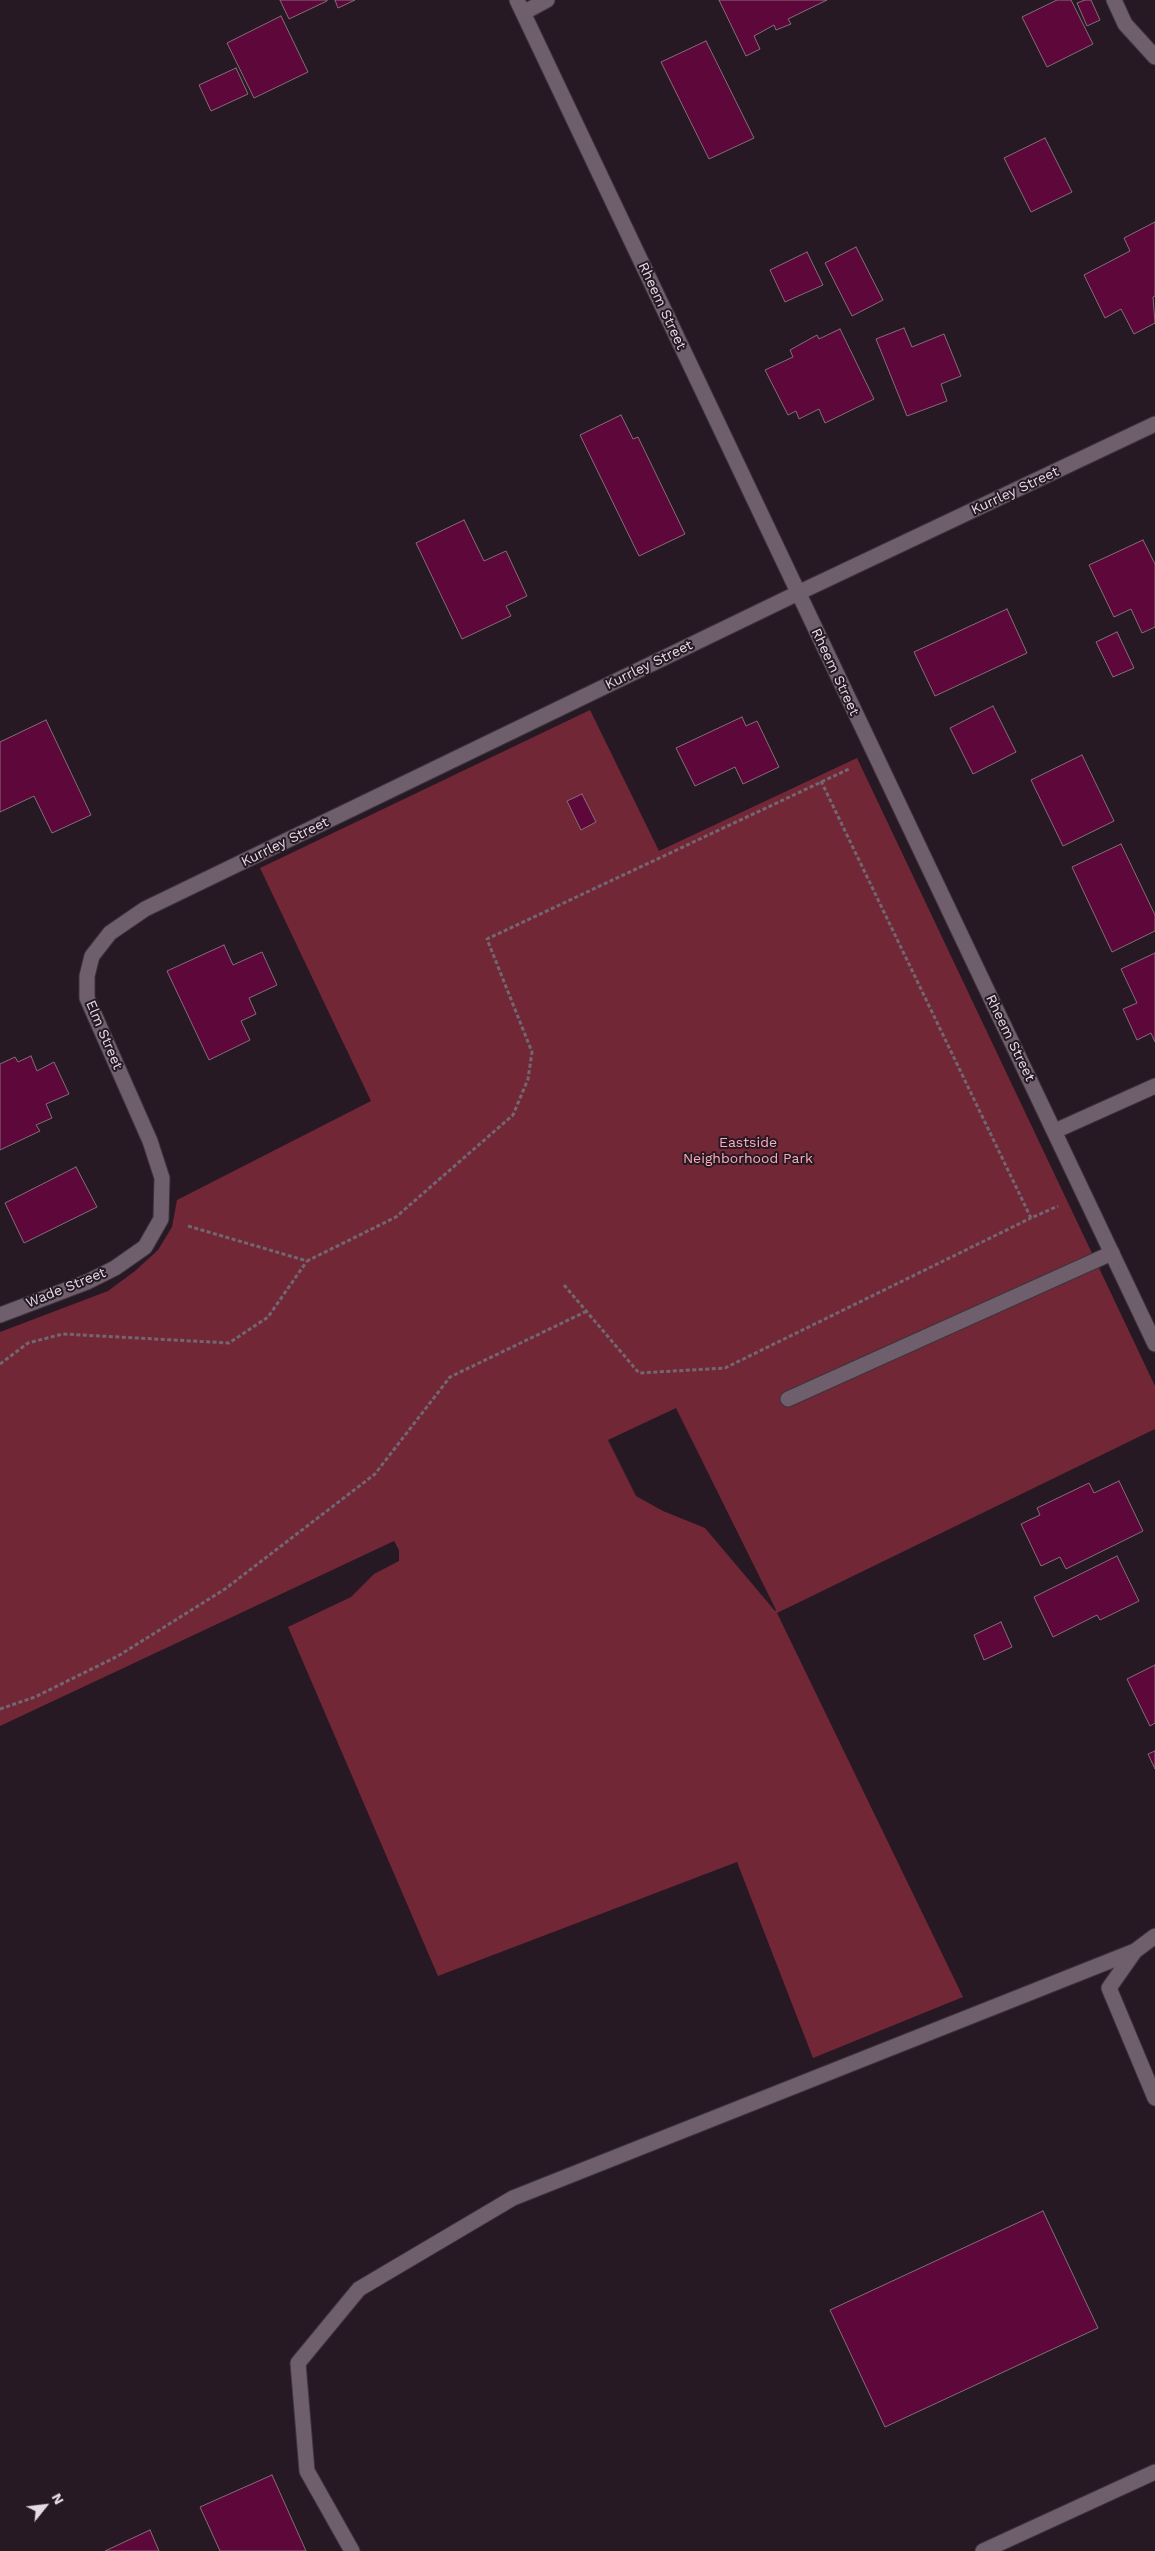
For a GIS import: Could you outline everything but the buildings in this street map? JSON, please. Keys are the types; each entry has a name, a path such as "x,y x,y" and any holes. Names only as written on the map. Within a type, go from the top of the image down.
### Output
{"street":[{"path":"520,6 548,0"},
{"path":"1114,0 1125,24 1155,57"},
{"name":"Rheem Street","path":"520,6 1155,1344"},
{"name":"Kurrley Street","path":"145,909 798,593 1155,424"},
{"name":"Elm Street","path":"145,909 110,933 92,956 86,976 87,998 150,1141 162,1178"},
{"path":"1055,1131 1155,1086"},
{"name":"Wade Street","path":"0,1315 87,1282 115,1268 145,1247 161,1218 162,1178"},
{"path":"788,1399 1112,1253"},
{"path":"352,2551 307,2471 298,2364 359,2289 513,2198 1134,1950 1155,1936"},
{"path":"1134,1950 1109,1988 1155,2098"},
{"path":"983,2551 1155,2472"}],"path":[{"path":"0,1364 28,1343 63,1334 229,1343 268,1317 307,1261 396,1217 514,1115 528,1079 532,1052 487,940 876,757"},
{"path":"821,782 1031,1218"},
{"path":"564,1285 639,1373 725,1368 1031,1218 1084,1194"},
{"path":"161,1218 307,1261"},
{"path":"0,1709 35,1697 118,1656 225,1589 375,1474 450,1378 587,1311"}],"green space":[{"name":"Eastside Neighborhood Park","path":"590,710 659,851 857,758 1155,1386 1155,1429 777,1613 963,1997 813,2058 737,1862 438,1976 288,1627 351,1597 374,1574 399,1561 399,1550 394,1541 0,1726 0,1332 108,1291 135,1271 158,1250 172,1227 177,1200 371,1101 260,868","holes":["676,1408 776,1610 705,1528 663,1511 636,1496 608,1440"]}]}
